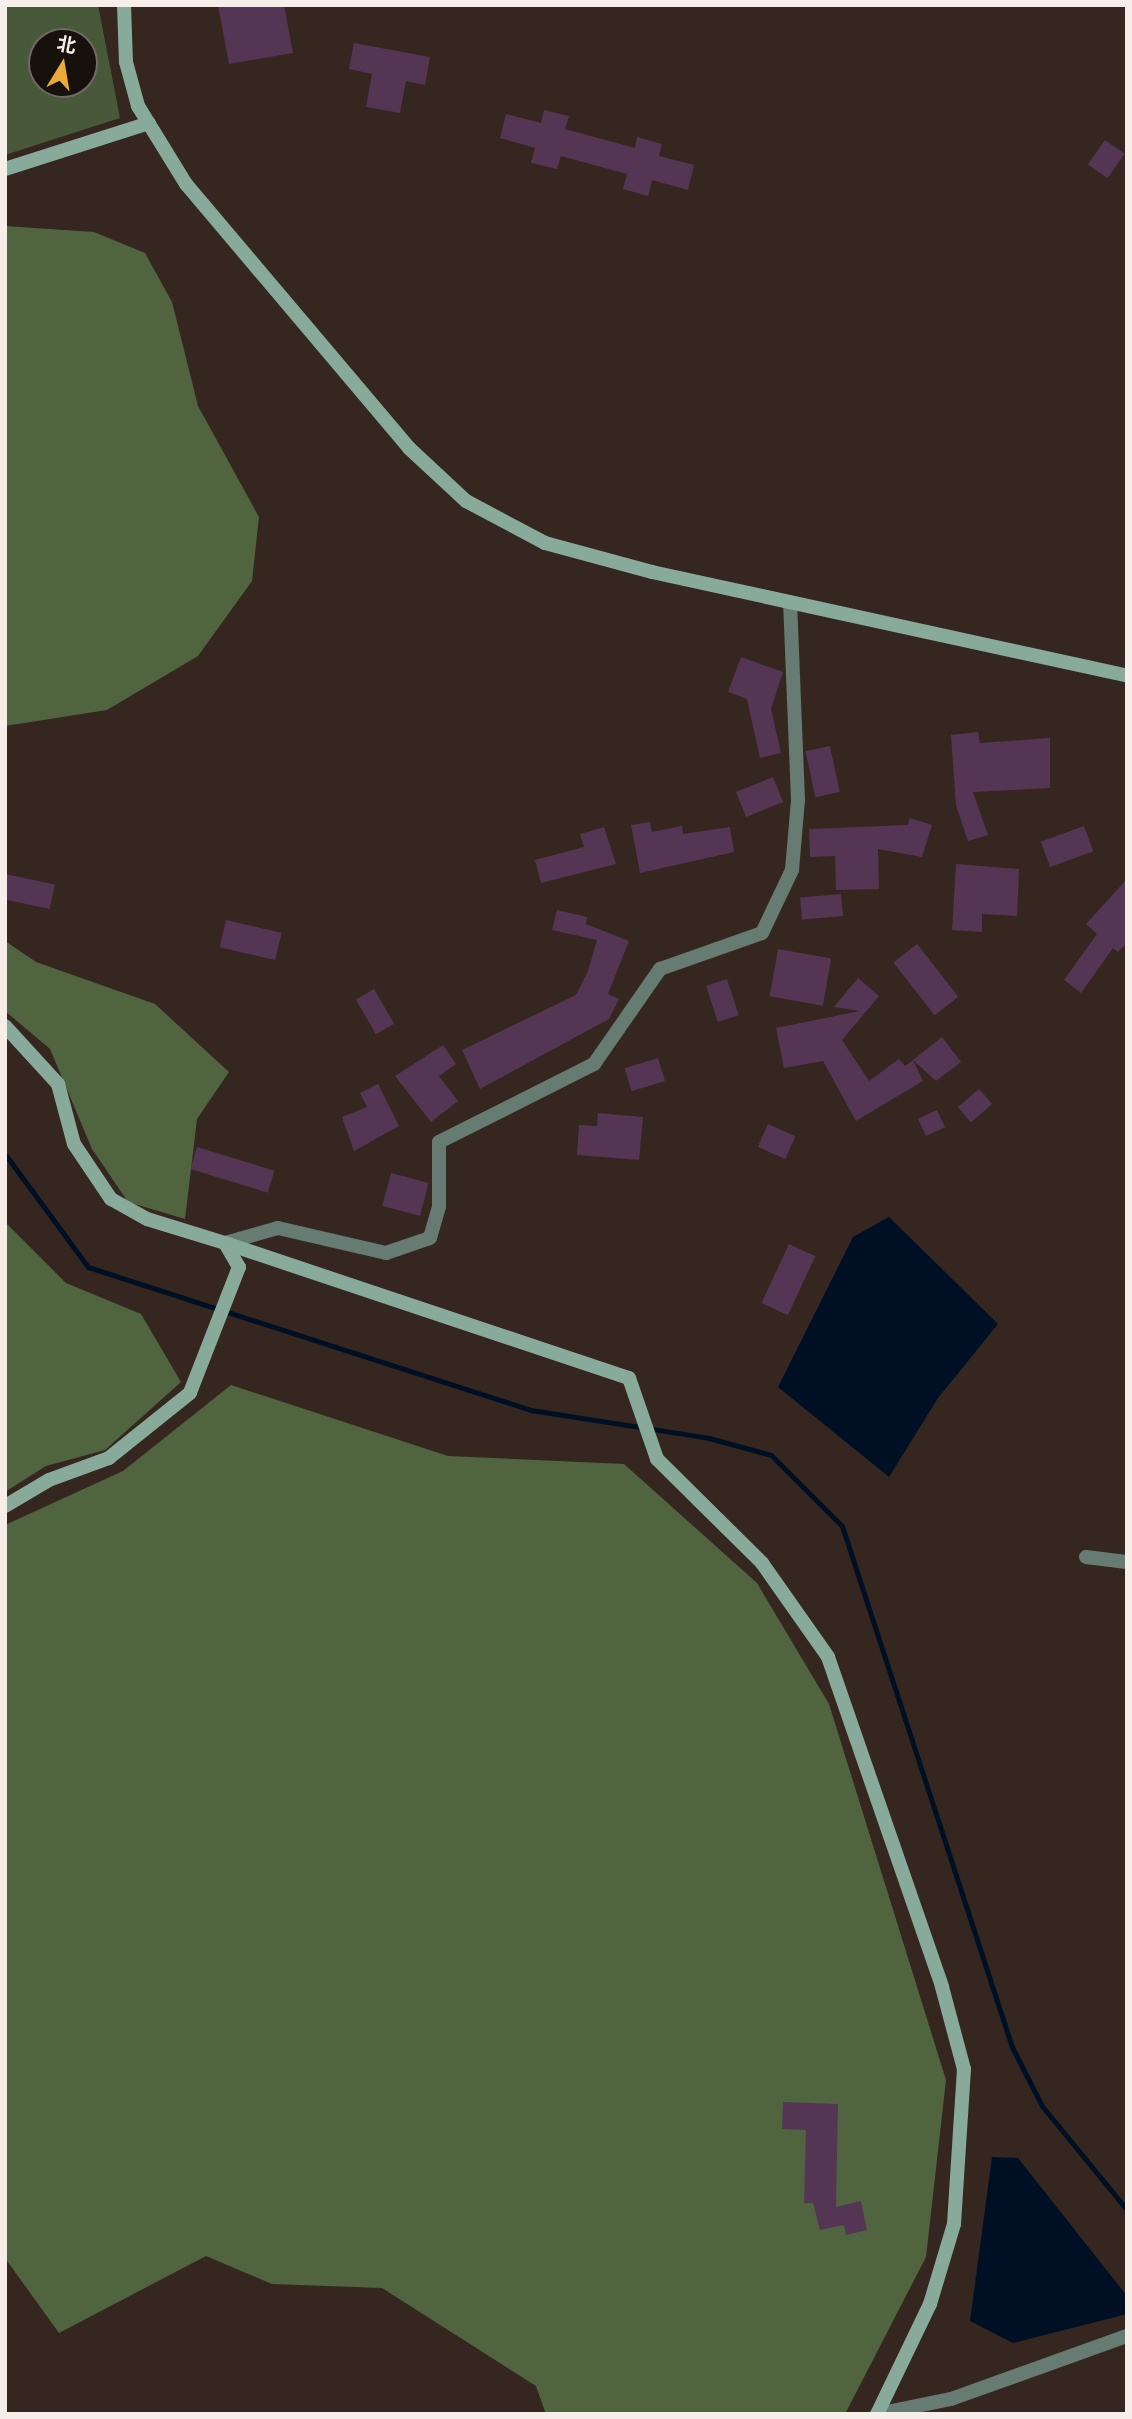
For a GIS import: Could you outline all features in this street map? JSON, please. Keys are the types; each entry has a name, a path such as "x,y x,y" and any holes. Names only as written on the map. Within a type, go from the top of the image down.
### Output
{"street":[{"path":"124,5 126,62 149,123 204,205 409,448 466,501 545,542 790,603 1127,676"},
{"path":"5,169 149,123"},
{"path":"225,1243 278,1228 386,1253 430,1238 439,1206 439,1142 594,1064 660,969 762,933 792,870 798,800 790,603"},
{"path":"5,1026 58,1084 74,1144 111,1199 147,1219 629,1378 657,1459 762,1563 828,1657 942,1987 964,2069 954,2224 930,2304 877,2414"},
{"path":"5,1506 49,1480 109,1458 190,1393 239,1268 225,1243"},
{"path":"1086,1557 1127,1562"},
{"path":"877,2414 951,2399 1127,2336"}],"green space":[{"path":"5,5 98,5 120,118 5,155"},
{"path":"5,226 94,232 145,253 172,302 198,406 259,517 252,581 198,656 107,710 5,726"},
{"path":"5,941 36,962 155,1004 229,1072 197,1119 185,1219 128,1202 92,1149 50,1049 5,1011"},
{"path":"5,1222 66,1283 141,1314 181,1382 105,1450 46,1466 5,1492"},
{"path":"231,1385 448,1456 624,1464 757,1583 829,1704 946,2080 926,2257 845,2414 546,2414 536,2386 382,2288 272,2284 206,2256 59,2333 5,2258 5,1525 123,1471"}],"water":[{"path":"889,1217 998,1324 938,1398 889,1477 778,1387 853,1237"},
{"path":"992,2157 1018,2158 1127,2296 1127,2314 1013,2343 970,2321"}],"building":[{"path":"218,5 284,5 293,53 229,64"},
{"path":"354,43 430,57 425,85 406,81 400,113 366,107 372,74 349,69"},
{"path":"544,110 569,116 565,129 635,148 637,137 662,144 659,156 694,165 688,190 652,180 648,196 623,189 627,174 561,156 557,169 531,163 535,148 500,138 506,114 541,123"},
{"path":"1105,140 1125,154 1107,178 1088,165"},
{"path":"741,657 783,672 771,709 781,753 760,758 747,699 728,692"},
{"path":"978,732 980,743 1050,738 1050,788 973,792 988,835 968,841 956,805 951,735"},
{"path":"830,746 840,792 815,797 806,751"},
{"path":"773,777 783,802 746,817 736,792"},
{"path":"910,818 932,825 922,857 878,849 879,889 836,890 835,856 810,857 809,829 908,825"},
{"path":"650,822 652,832 682,826 683,834 730,827 734,852 640,873 631,825"},
{"path":"1084,826 1093,851 1050,867 1041,842"},
{"path":"604,827 616,864 541,883 535,860 584,847 580,834"},
{"path":"956,864 1019,869 1017,916 982,914 982,932 952,930"},
{"path":"5,874 55,885 50,909 5,900"},
{"path":"1127,879 1127,943 1118,952 1113,948 1081,993 1064,980 1097,934 1086,924"},
{"path":"841,894 843,916 802,919 800,898"},
{"path":"557,910 587,917 586,924 629,941 608,994 619,999 609,1019 480,1089 462,1050 576,995 588,971 597,940 552,930"},
{"path":"226,920 282,933 275,960 220,947"},
{"path":"917,944 958,997 935,1015 893,962"},
{"path":"778,949 831,958 823,1006 770,996"},
{"path":"858,978 879,996 842,1040 869,1081 899,1059 905,1066 913,1060 923,1081 856,1121 823,1061 784,1068 776,1028 860,1011 834,1007"},
{"path":"727,979 739,1015 718,1022 706,986"},
{"path":"374,989 394,1024 376,1034 356,1000"},
{"path":"942,1037 961,1062 936,1081 913,1060"},
{"path":"443,1045 456,1064 439,1076 458,1101 431,1122 395,1076"},
{"path":"658,1058 665,1081 632,1091 625,1068"},
{"path":"378,1084 399,1126 354,1151 342,1117 367,1107 360,1093"},
{"path":"979,1089 992,1104 971,1122 958,1107"},
{"path":"937,1110 945,1127 926,1136 918,1119"},
{"path":"598,1113 643,1117 639,1160 577,1155 579,1125 597,1126"},
{"path":"768,1124 795,1136 785,1159 758,1147"},
{"path":"197,1147 274,1171 268,1193 190,1169"},
{"path":"391,1173 429,1183 420,1216 382,1206"},
{"path":"789,1244 815,1256 788,1315 762,1303"},
{"path":"783,2102 838,2104 836,2207 861,2201 867,2230 846,2235 844,2225 820,2230 813,2203 804,2203 806,2130 782,2129"}],"waterway":[{"path":"5,1154 88,1267 531,1410 709,1438 771,1455 842,1526 1012,2047 1042,2106 1127,2210"}]}
